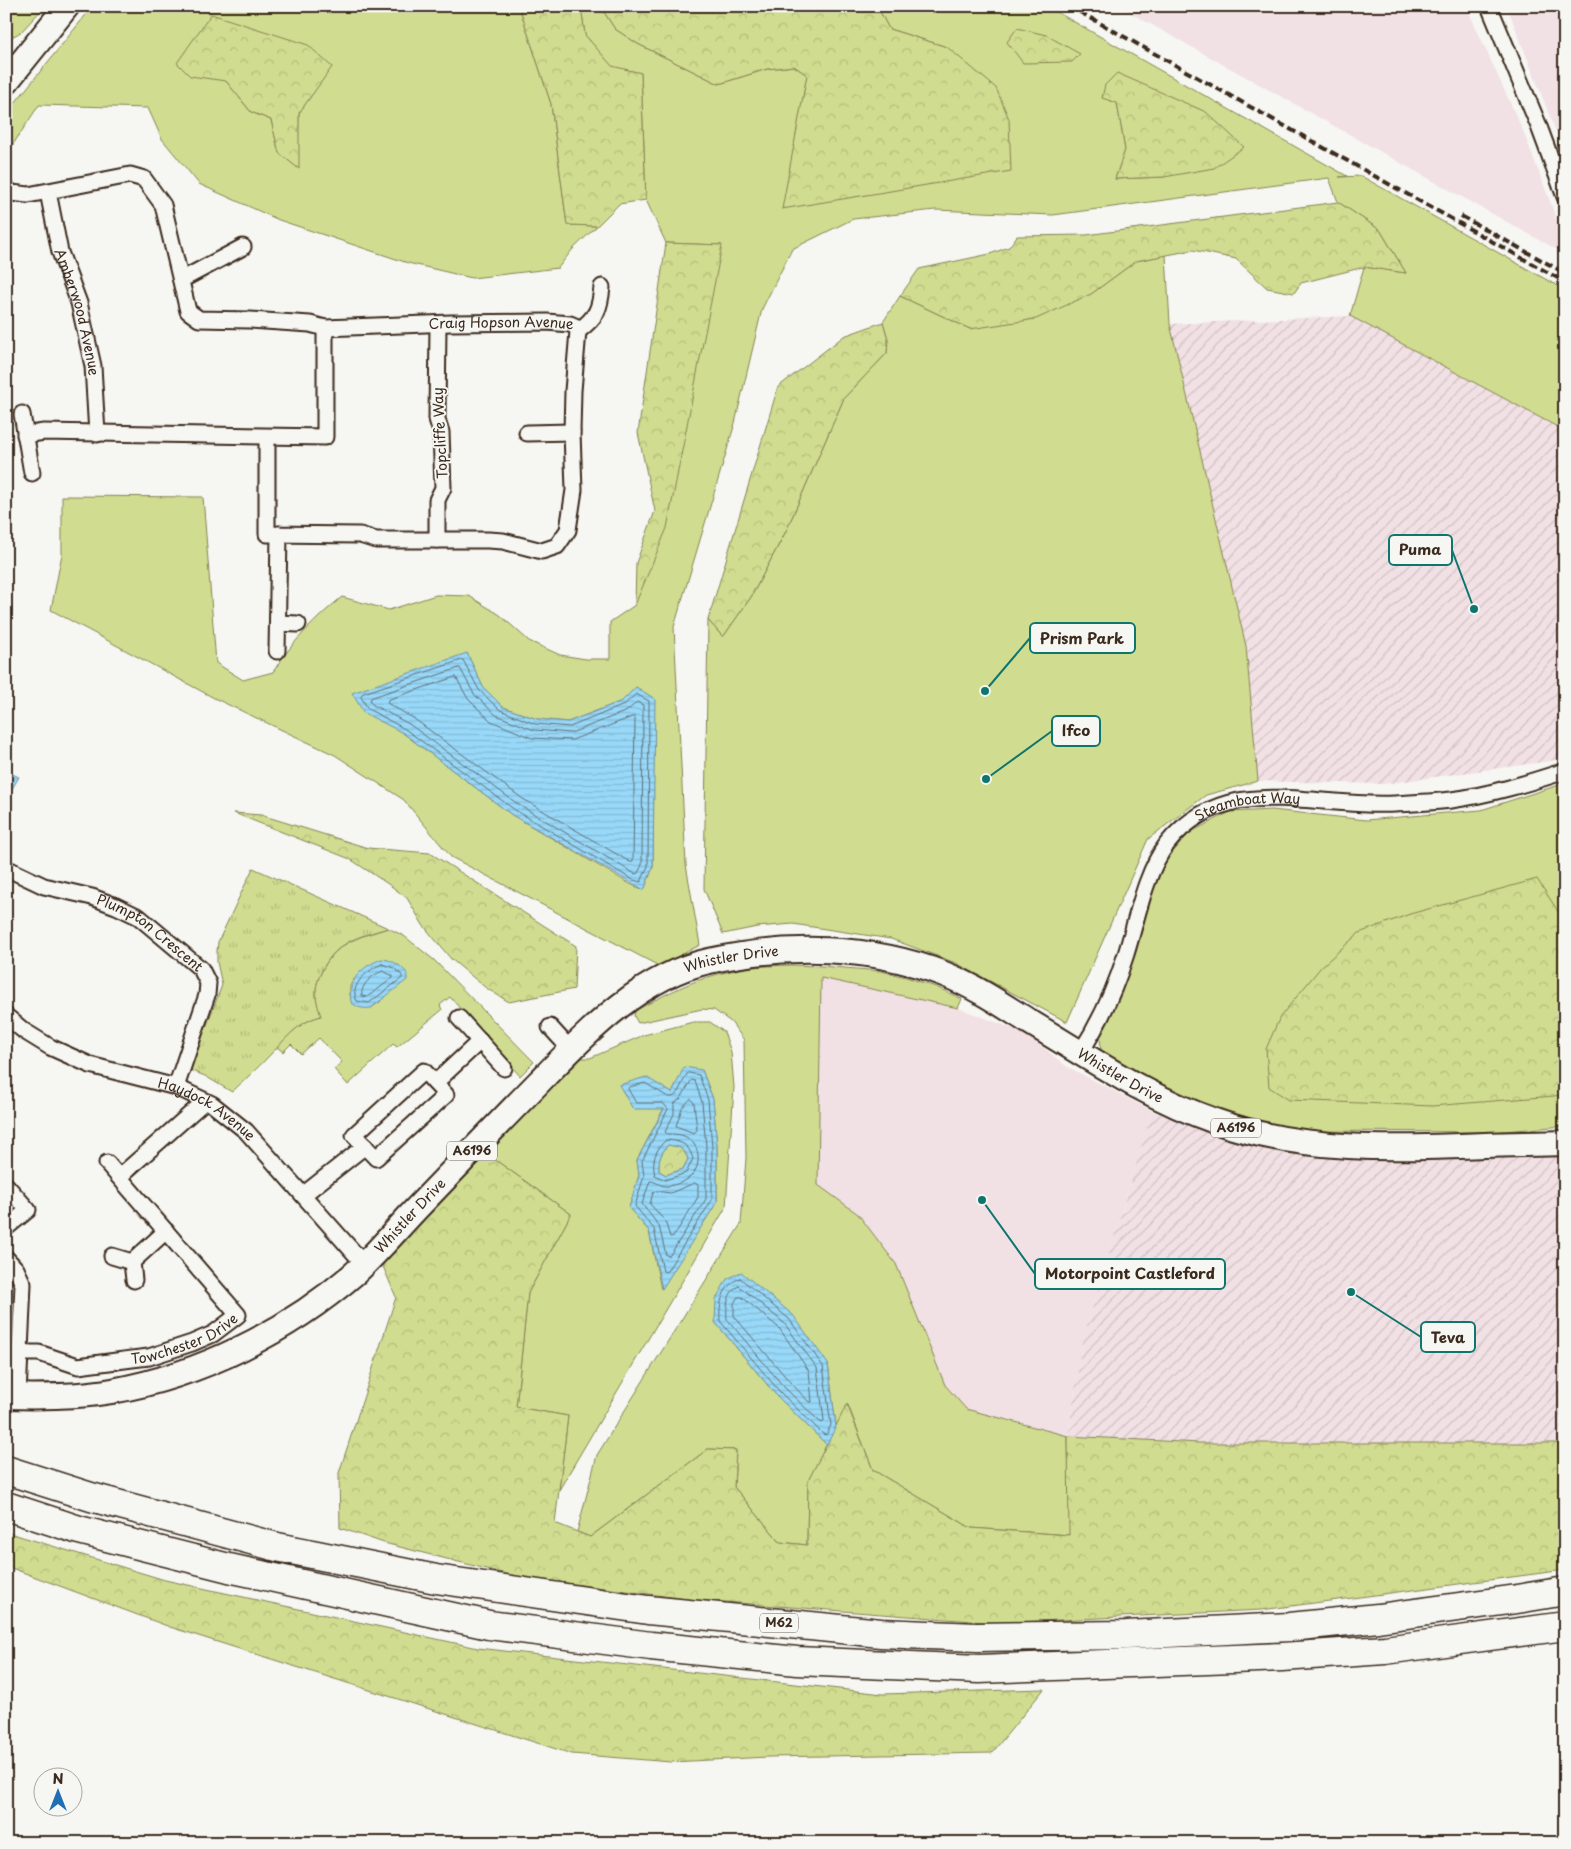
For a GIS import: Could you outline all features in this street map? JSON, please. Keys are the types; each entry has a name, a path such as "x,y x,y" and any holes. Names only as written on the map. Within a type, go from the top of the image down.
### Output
{"highway":[{"name":"M62","path":"6,1470 91,1497 277,1547 436,1580 648,1610 881,1633 997,1637 1126,1635 1290,1627 1378,1618 1565,1591"},
{"path":"6,1506 79,1530 229,1568 489,1625 651,1646 797,1661 979,1669 1282,1657 1385,1650 1565,1626"}],"main road":[{"path":"7,78 67,6"},
{"name":"Whistler Drive","path":"12,1396 65,1396 109,1391 142,1384 210,1362 265,1337 302,1314 364,1264 571,1050 609,1014 638,992 670,974 692,965 766,951 846,951 898,959 945,974 986,995 1131,1084 1184,1109 1242,1130 1285,1140 1336,1146 1442,1147 1565,1143"}],"street":[{"path":"1489,6 1536,118 1565,197"},
{"name":"Craig Hopson Avenue","path":"6,188 12,193 28,196 130,175 144,179 163,205 188,311 198,319 310,324 325,328 547,322 570,324 577,327 572,432 574,490 568,530 558,546 542,551 503,541 376,540 360,535 280,534"},
{"name":"Amberwood Avenue","path":"48,192 60,252 79,302 93,366 91,434"},
{"path":"181,280 243,246"},
{"path":"578,331 596,315 600,306 602,287"},
{"name":"Topcliffe Way","path":"437,540 437,500 443,488 441,432 436,419 438,324"},
{"path":"26,435 44,432 325,437 325,328"},
{"path":"22,414 32,473"},
{"path":"526,433 572,432"},
{"path":"267,437 267,534 280,534 277,651"},
{"path":"278,623 298,624"},
{"name":"Steamboat Way","path":"1080,1053 1099,1023 1113,994 1146,887 1156,863 1167,845 1183,828 1201,814 1231,802 1272,797 1391,804 1452,800 1492,792 1565,771"},
{"name":"Plumpton Crescent","path":"6,868 44,886 92,897 139,917 201,968 208,983 207,995 176,1088"},
{"name":"Haydock Avenue","path":"6,1016 24,1031 50,1047 90,1065 176,1088 212,1104 246,1131 364,1264"},
{"path":"459,1018 504,1068"},
{"path":"550,1028 571,1050"},
{"path":"435,1083 480,1041"},
{"path":"424,1071 435,1083 446,1095 376,1158 354,1134 424,1071"},
{"path":"119,1177 205,1101"},
{"path":"303,1195 365,1146"},
{"name":"Towchester Drive","path":"13,1352 49,1355 78,1366 149,1357 192,1344 213,1334 238,1314 107,1163"},
{"path":"6,1185 28,1210 6,1228"},
{"path":"132,1262 166,1231"},
{"path":"112,1256 132,1262"},
{"path":"6,1258 16,1269 23,1284 13,1352 12,1396"},
{"path":"132,1262 134,1280"}],"shaded area":[{"path":"1118,6 1466,6 1523,131 1565,241 1565,254"},
{"path":"1507,6 1565,6 1565,155"},
{"path":"1350,316 1565,431 1565,757 1550,761 1383,784 1258,781 1246,646 1170,324"},
{"path":"821,977 958,1008 1025,1033 1066,1066 1152,1111 1082,1342 1068,1436 966,1409 945,1385 896,1264 858,1214 818,1185"},
{"path":"1152,1111 1190,1125 1312,1149 1440,1160 1565,1150 1565,1443 1200,1443 1068,1436 1082,1342"}],"green space":[{"path":"6,6 45,6 21,32 6,40"},
{"path":"93,6 519,6 551,104 567,225 597,226 572,250 558,268 472,278 408,263 279,220 199,184 162,139 148,108 39,105 6,155 6,114","holes":["332,66 299,113 298,168 279,153 271,120 251,112 226,81"]},
{"path":"519,6 581,6 585,35 612,66 641,73 646,200 619,204 597,226 567,225 551,104"},
{"path":"581,6 600,6 615,29 638,44 719,84 767,69 794,66 807,75 783,209 947,47 889,29 877,6 1046,6 1347,176 1339,177 1361,176 1565,290 1565,431 1350,316 1364,267 1406,273 1380,230 1338,202 1329,178 1053,215 935,210 853,219 792,249 762,309 735,423 674,627 686,865 700,945 659,966 451,857 404,800 335,755 214,698 51,610 62,554 62,496 203,497 216,663 243,680 273,672 304,631 342,597 389,610 436,595 469,596 500,615 529,641 560,655 586,659 610,659 610,622 635,605 721,245 666,243 646,200 641,73 612,67 585,35","holes":["1117,102 1164,177 1115,179 1125,150","467,653 483,687 503,707 537,719 568,722 622,701 636,687 654,699 653,867 644,890 630,884 512,815 403,733"]},
{"path":"600,6 877,6 889,29 947,47 996,88 1009,119 1011,171 782,209 807,75 794,66 767,69 719,84 638,44 615,29"},
{"path":"211,14 308,45 332,67 299,113 299,169 279,153 271,120 251,112 226,81 190,76 177,63"},
{"path":"1017,28 1046,35 1080,54 1072,62 1023,63 1007,42"},
{"path":"1117,73 1206,112 1244,147 1214,168 1164,177 1115,179 1125,150 1117,103 1102,98 1105,85"},
{"path":"1338,202 1380,230 1406,273 1364,267 1301,283 1294,293 1267,288 1236,259 1193,250 1136,261 1091,294 1036,319 970,329 900,296 919,269 990,254 1009,247 1017,236 1086,235"},
{"path":"666,243 722,245 667,528 635,605 636,563 655,511 638,433"},
{"path":"1166,255 1170,324 1246,646 1258,781 1206,795 1148,839 1067,1022 956,963 891,939 793,924 757,927 723,934 704,889 708,620 723,637 751,597 786,531 844,398 887,353 888,339 883,322 900,296 970,329 1091,294 1136,261"},
{"path":"883,322 888,339 887,353 844,398 786,531 751,597 723,637 708,620 778,387 844,336"},
{"path":"1565,783 1565,1126 1491,1132 1302,1131 1209,1108 1130,1072 1101,1055 1100,1035 1154,885 1168,858 1189,833 1230,812 1272,810 1366,820 1481,810"},
{"path":"234,813 261,815 368,848 430,853 576,946 574,989 509,1002 486,988 451,959 423,925 407,898 391,886 350,859"},
{"path":"253,868 388,928 366,934 348,942 332,955 316,986 317,1005 321,1016 305,1023 292,1032 232,1092 205,1076 190,1070 222,985 217,962 218,942"},
{"path":"1537,879 1565,922 1565,1094 1432,1106 1289,1100 1269,1087 1266,1049 1280,1017 1321,967 1359,933 1410,914"},
{"path":"388,928 404,936 434,960 534,1062 520,1076 450,997 440,1005 442,1010 397,1047 393,1044 348,1085 334,1069 342,1062 319,1038 301,1054 291,1044 283,1052 277,1047 297,1028 320,1016 316,1000 316,986 332,955 348,943","holes":["354,979 381,1001 371,1008 350,995 350,986"]},
{"path":"789,965 881,971 936,987 962,999 958,1008 821,978 818,1185 858,1214 896,1264 945,1385 966,1409 1068,1436 1070,1535 971,1528 873,1470 848,1405 836,1426 828,1364 715,1322 776,1395 827,1445 808,1481 807,1545 780,1542 734,1487 736,1450 708,1449 590,1537 577,1532 597,1455 741,1224 746,1158 744,1040 731,1022 714,1010 702,1009 638,1023 634,1016 635,1011 681,987 718,974 752,967"},
{"path":"693,1022 710,1022 724,1032 731,1052 734,1087 726,1207 559,1490 568,1416 516,1407 528,1293 571,1214 487,1154 576,1058 590,1058 644,1035","holes":["702,1070 713,1099 717,1147 717,1202 661,1289 649,1231 629,1208 639,1175 637,1160 664,1108 646,1078 672,1093"]},
{"path":"668,1145 681,1148 688,1159 683,1169 666,1175 659,1171 659,1163"},
{"path":"487,1154 571,1214 528,1293 516,1407 568,1416 555,1523 590,1537 708,1449 736,1450 734,1487 780,1542 807,1545 808,1481 847,1404 873,1470 971,1528 1069,1535 1068,1436 1200,1443 1565,1443 1565,1570 1261,1610 999,1623 686,1599 514,1576 384,1543 340,1528 339,1473 396,1297 382,1264"},
{"path":"6,1532 165,1580 478,1648 883,1694 1044,1689 992,1753 768,1757 671,1762 572,1754 170,1627 6,1566"}],"water":[{"path":"467,653 483,687 503,707 537,719 568,722 622,701 636,687 655,699 653,867 644,890 512,815 403,733 364,713 352,693"},
{"path":"6,771 19,777 6,799"},
{"path":"382,959 393,962 402,968 407,973 407,980 371,1008 356,1006 351,1002 350,994 354,981 362,970"},
{"path":"684,1067 702,1070 713,1099 717,1147 717,1202 662,1289 649,1231 629,1208 639,1175 637,1160 664,1109 633,1109 619,1085 646,1077 672,1093","holes":["668,1145 683,1150 688,1159 683,1169 666,1175 659,1171 659,1167 662,1154"]},
{"path":"741,1272 793,1315 828,1364 836,1426 827,1445 776,1395 715,1322 716,1299 727,1279"}],"railway":[{"path":"1069,6 1565,282"},
{"path":"1461,216 1565,273"}],"place":[{"name":"Puma","path":"1474,609"},
{"name":"Prism Park","path":"985,691"},
{"name":"Ifco","path":"986,779"},
{"name":"Motorpoint Castleford","path":"982,1200"},
{"name":"Teva","path":"1351,1292"}]}
